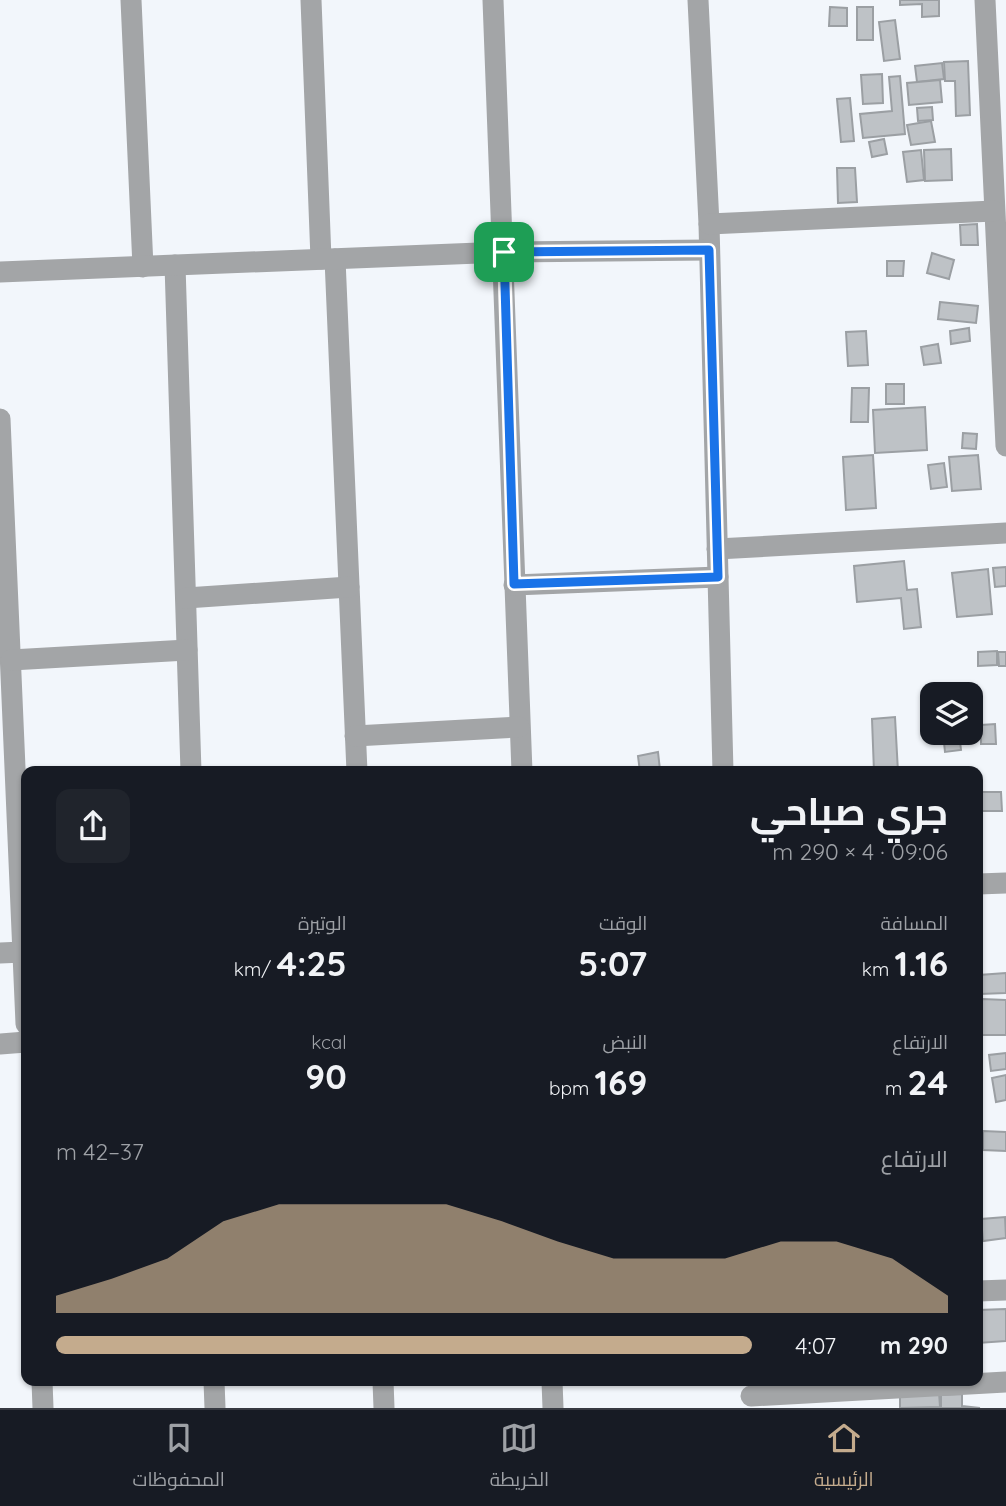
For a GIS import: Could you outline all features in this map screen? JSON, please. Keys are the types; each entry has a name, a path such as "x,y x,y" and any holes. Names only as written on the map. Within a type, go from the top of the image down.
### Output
{"street":[{"path":"131,0 143,267"},
{"path":"312,0 349,587 357,766"},
{"path":"493,0 522,766"},
{"path":"698,0 709,224 723,766"},
{"path":"985,0 998,82 994,211 1006,446"},
{"path":"709,224 994,211"},
{"path":"0,272 504,252 709,250"},
{"path":"175,265 191,766"},
{"path":"0,419 4,605 10,660 21,848"},
{"path":"717,548 1006,533"},
{"path":"514,584 718,577"},
{"path":"186,598 349,587"},
{"path":"10,660 187,650"},
{"path":"355,736 519,727"},
{"path":"983,884 1006,883"},
{"path":"0,953 21,952"},
{"path":"0,1044 21,1042"},
{"path":"983,1291 1006,1290"},
{"path":"983,1382 1006,1381"},
{"path":"42,1386 43,1408"},
{"path":"214,1386 215,1408"},
{"path":"383,1386 384,1408"},
{"path":"552,1386 553,1408"},
{"path":"751,1395 915,1386"}],"building":[{"path":"900,0 939,0 939,16 922,17 922,4 900,5"},
{"path":"830,7 847,8 847,26 829,26"},
{"path":"857,7 873,7 873,40 857,40"},
{"path":"895,20 900,59 884,61 879,22"},
{"path":"968,61 970,115 956,116 955,81 945,81 944,62"},
{"path":"942,63 944,79 917,82 915,66"},
{"path":"882,74 883,103 863,104 861,75"},
{"path":"900,76 905,134 863,138 860,114 892,111 889,77"},
{"path":"940,80 942,102 909,105 907,83"},
{"path":"850,98 854,141 841,142 837,99"},
{"path":"932,107 933,120 918,121 917,108"},
{"path":"931,121 935,142 911,145 907,125"},
{"path":"884,139 887,154 872,157 869,142"},
{"path":"951,149 952,180 925,181 924,150"},
{"path":"921,150 924,180 907,182 903,152"},
{"path":"837,168 855,168 857,202 838,203"},
{"path":"977,224 978,245 961,245 960,225"},
{"path":"932,253 954,260 949,279 927,273"},
{"path":"887,261 904,261 903,276 887,276"},
{"path":"940,302 978,306 976,323 938,319"},
{"path":"969,328 970,341 951,344 950,331"},
{"path":"866,331 868,365 848,366 846,332"},
{"path":"938,344 941,363 924,365 921,347"},
{"path":"886,384 904,384 904,404 886,404"},
{"path":"852,388 869,388 868,422 851,422"},
{"path":"925,407 927,450 875,453 873,410"},
{"path":"963,433 977,434 976,449 962,448"},
{"path":"873,455 876,508 846,510 843,457"},
{"path":"978,455 981,489 952,491 949,457"},
{"path":"944,463 947,487 931,489 928,465"},
{"path":"904,561 907,590 917,589 921,627 904,629 901,598 857,602 854,566"},
{"path":"1006,567 1006,586 995,587 993,568"},
{"path":"988,569 992,614 957,617 952,573"},
{"path":"997,651 997,665 978,666 978,652"},
{"path":"998,652 1006,652 1006,666 999,666"},
{"path":"895,717 898,766 874,766 872,719"},
{"path":"995,724 996,744 983,744 983,725"},
{"path":"944,745 960,745 961,750 945,752"},
{"path":"658,752 660,766 639,766 638,756"},
{"path":"983,792 1001,792 1002,811 983,811"},
{"path":"1006,973 1006,993 983,994 983,975"},
{"path":"983,999 1006,1000 1006,1035 983,1035"},
{"path":"1006,1053 1006,1069 991,1071 989,1055"},
{"path":"1006,1075 1006,1100 996,1102 992,1078"},
{"path":"983,1131 1006,1132 1006,1151 983,1150"},
{"path":"1005,1217 1006,1238 983,1241 983,1219"},
{"path":"1006,1309 1006,1341 983,1343 983,1310"},
{"path":"939,1392 940,1407 900,1408 900,1394"},
{"path":"962,1394 962,1406 980,1408 941,1408 941,1395"}],"route":[{"path":"709,250 718,577 514,584 504,252 709,250"}]}
